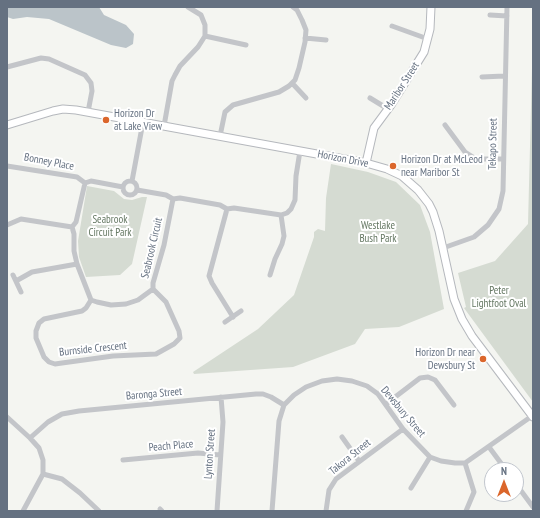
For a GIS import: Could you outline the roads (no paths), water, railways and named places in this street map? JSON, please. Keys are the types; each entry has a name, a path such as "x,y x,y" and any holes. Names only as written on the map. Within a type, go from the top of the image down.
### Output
{"street":[{"path":"164,126 174,75 180,66 198,47 205,36 205,25 201,16 188,7"},
{"path":"220,136 225,112 233,105 279,92 295,80 299,68 306,30 297,10 293,7"},
{"name":"Maribor Street","path":"366,163 374,128 424,52 430,29 430,7"},
{"name":"Tekapo Street","path":"443,248 474,237 488,225 499,209 503,192 504,76 507,7"},
{"path":"490,15 507,16"},
{"path":"392,26 428,39"},
{"path":"205,36 246,45"},
{"path":"305,38 326,40"},
{"path":"7,67 41,58 49,59 85,75 91,83 92,91 88,112"},
{"path":"482,77 504,76"},
{"path":"292,83 306,98"},
{"path":"370,98 388,108"},
{"name":"Horizon Drive","path":"7,125 58,110 70,109 366,163 387,169 397,174 411,183 418,190 429,204 433,212 443,248 454,299 462,319 472,336 533,417"},
{"path":"132,181 143,122"},
{"path":"446,125 465,152 476,159 503,159"},
{"path":"138,190 166,195 173,199 180,198 220,205 227,209 234,208 281,215 287,214 292,210 295,200 296,176 300,151"},
{"name":"Bonney Place","path":"7,166 76,177 85,183"},
{"path":"72,227 76,222 85,183 91,181 124,187"},
{"path":"124,187 126,183 132,181"},
{"path":"132,181 136,184 138,190"},
{"path":"124,187 125,192 129,195 134,194 138,190"},
{"name":"Seabrook Circuit","path":"90,300 111,305 126,304 138,300 153,289 173,199"},
{"path":"227,209 209,276 233,317"},
{"path":"270,275 284,236 281,215"},
{"path":"7,225 21,219 72,227"},
{"path":"72,227 74,234 74,251 77,264 90,300"},
{"path":"16,281 32,272 77,264"},
{"path":"13,275 21,292"},
{"name":"Burnside Crescent","path":"90,300 86,308 82,311 44,319 39,323 36,331 36,338 44,357 49,362 55,364 113,356 156,354 174,344 180,338 179,331 166,302 153,289"},
{"path":"225,322 241,311"},
{"path":"386,404 420,378 428,377 435,380 454,405"},
{"name":"Dewsbury Street","path":"284,405 294,395 306,387 322,382 336,379 352,381 367,386 378,394 403,429 430,457"},
{"name":"Baronga Street","path":"30,438 48,422 62,414 73,412 262,394 271,397 284,405"},
{"name":"Lynton Street","path":"217,511 223,422 221,397"},
{"path":"272,511 279,421 284,405"},
{"path":"7,417 39,448 43,460 43,474 23,511"},
{"path":"411,488 430,457 441,461 464,463 533,417"},
{"name":"Takora Street","path":"326,511 329,490 336,479 403,429"},
{"path":"342,437 359,461"},
{"path":"489,447 500,462"},
{"name":"Peach Place","path":"123,460 198,453 220,455"},
{"path":"464,463 474,492 466,511"},
{"path":"43,474 62,479 99,511"},
{"path":"524,495 533,507"}],"place":[{"name":"Horizon Dr at Lake View","path":"106,120"},
{"name":"Horizon Dr at McLeod near Maribor St","path":"393,166"},
{"name":"Horizon Dr near Dewsbury St","path":"483,359"}],"park label":[{"name":"Seabrook Circuit Park","path":"110,226"},
{"name":"Westlake Bush Park","path":"378,232"},
{"name":"Peter Lightfoot Oval","path":"499,297"}]}
